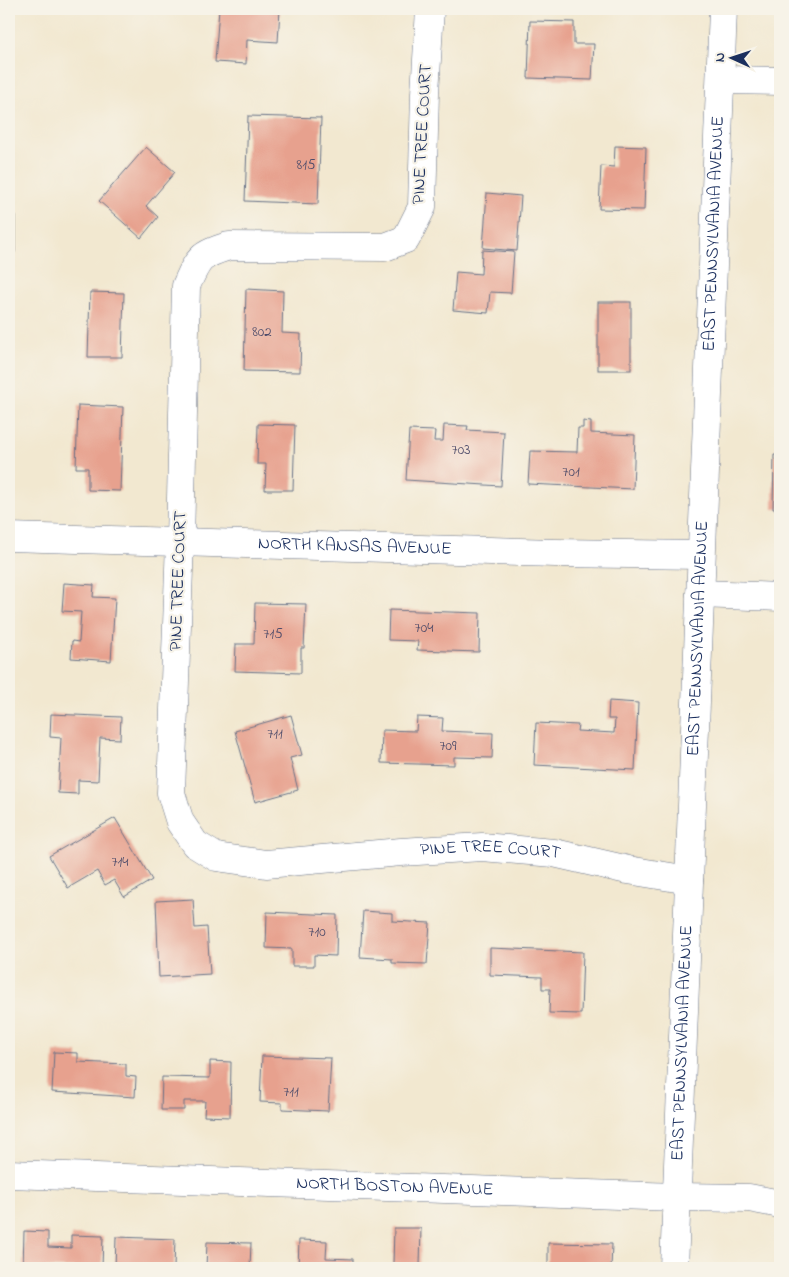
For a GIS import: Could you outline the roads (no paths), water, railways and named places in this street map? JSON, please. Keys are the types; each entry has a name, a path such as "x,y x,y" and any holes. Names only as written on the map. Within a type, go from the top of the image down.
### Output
{"street":[{"name":"PINE TREE COURT","path":"430,9 425,93 422,207 406,239 385,247 229,246 210,252 196,263 186,286 180,541 171,793 180,822 195,844 216,857 266,864 482,846 554,853 628,870 689,880"},
{"name":"EAST PENNSYLVANIA AVENUE","path":"674,1268 723,9"},
{"path":"721,80 780,81"},
{"name":"NORTH KANSAS AVENUE","path":"9,537 701,555"},
{"path":"700,594 780,597"},
{"name":"NORTH BOSTON AVENUE","path":"9,1174 749,1198 780,1204"}]}
